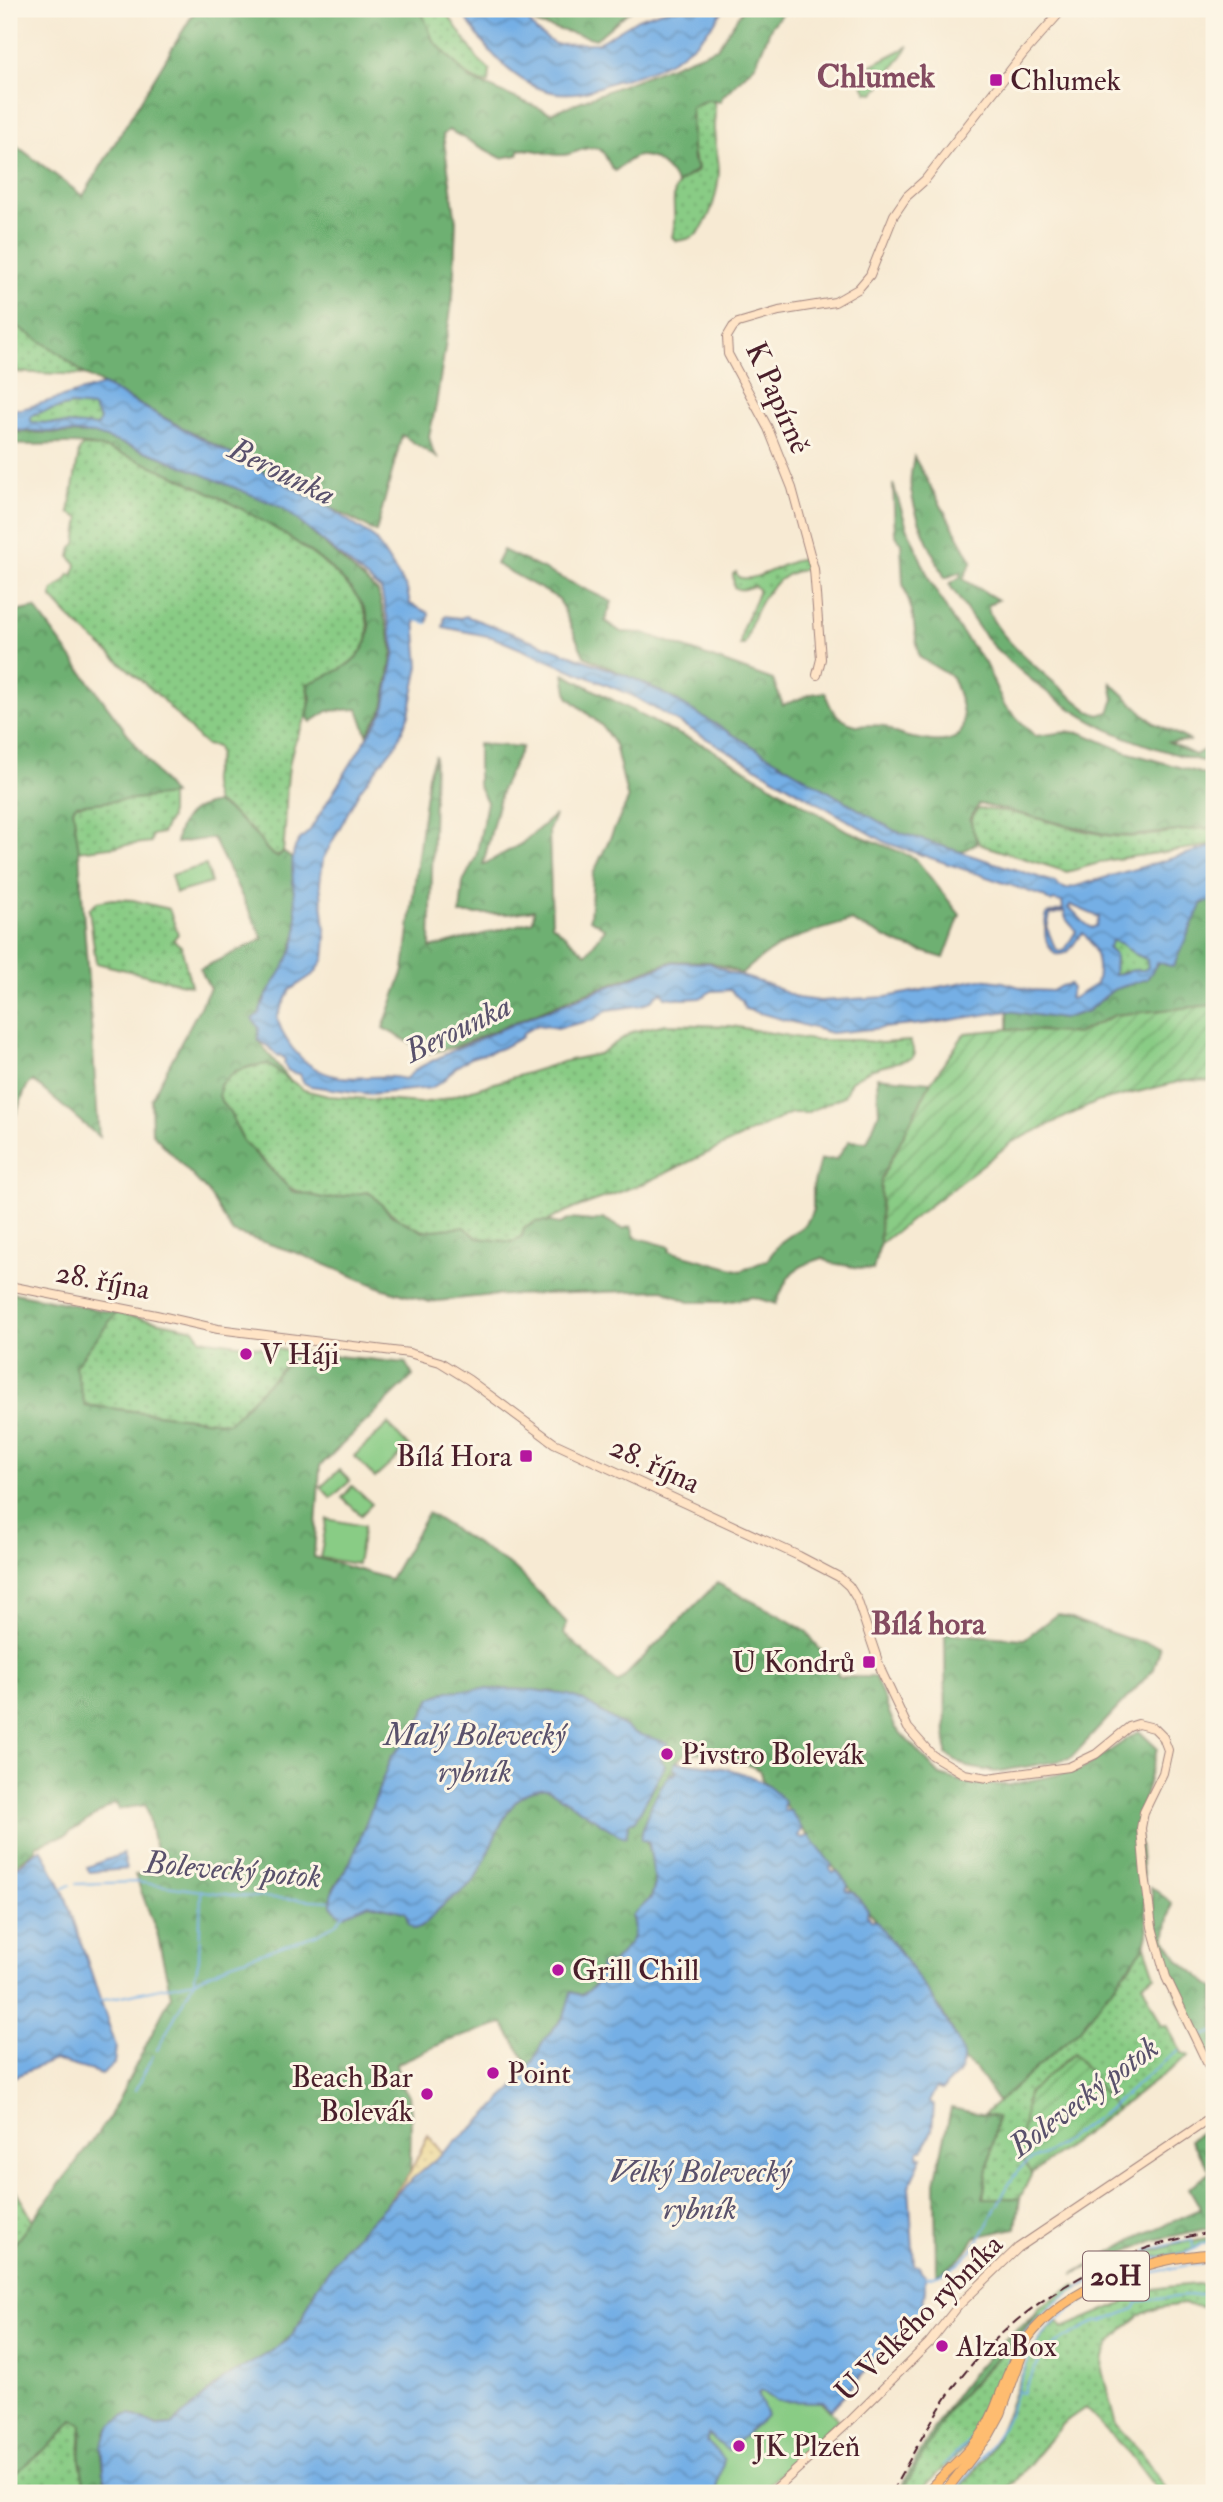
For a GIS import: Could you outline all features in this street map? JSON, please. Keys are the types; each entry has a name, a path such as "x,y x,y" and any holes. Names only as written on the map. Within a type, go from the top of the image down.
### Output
{"main road":[{"name":"K Papírně","path":"817,675 821,659 814,569 787,476 768,428 728,354 727,337 738,323 779,311 835,302 858,289 870,275 894,215 907,196 931,173 1023,54 1063,9"},
{"name":"28. října","path":"9,1286 218,1329 409,1353 440,1362 554,1443 839,1577 857,1599 882,1673 908,1728 932,1755 964,1774 988,1779 1069,1767 1096,1754 1129,1727 1138,1724 1154,1728 1166,1742 1168,1750 1167,1763 1142,1822 1144,1875 1155,1939 1163,1968 1214,2077"},
{"name":"U Velkého rybníka","path":"771,2493 847,2424 929,2343 959,2305 1018,2248 1214,2116"},
{"name":"20H","path":"926,2493 982,2434 995,2410 1015,2359 1032,2333 1059,2308 1116,2276 1166,2260 1214,2254"},
{"name":"20H","path":"944,2493 989,2435 1001,2413 1032,2333"}],"green space":[{"path":"196,9 418,9 433,40 470,79 551,113 717,48 743,9 786,9 771,27 756,64 720,102 707,100 691,107 693,160 698,169 677,184 665,168 648,157 635,157 615,171 602,151 595,148 562,155 523,149 519,150 518,155 501,158 449,130 443,135 456,221 453,296 429,436 433,452 439,459 402,435 376,532 85,375 59,353 9,321 9,140 83,196"},
{"path":"418,9 444,9 478,59 490,70 489,83 482,83 466,74 442,53 432,40"},
{"path":"525,9 632,9 596,39 536,24"},
{"path":"909,46 878,89 874,93 867,92 860,79 862,70"},
{"path":"713,100 715,107 714,133 719,172 715,196 710,213 697,234 676,241 672,237 675,191 678,184 697,172 698,166 692,146 691,107"},
{"path":"9,321 59,353 85,375 11,372 9,375"},
{"path":"71,405 92,406 100,419 98,426 31,422 30,417 34,414"},
{"path":"9,432 95,434 159,456 284,508 378,592 393,650 383,709 367,734 358,709 328,711 311,722 307,717 311,698 307,684 348,664 361,651 366,643 367,614 347,584 312,553 219,497 132,458 92,446 9,444"},
{"path":"82,446 111,450 148,462 236,505 317,558 346,584 363,607 368,631 364,647 351,662 307,689 308,711 294,745 287,785 283,852 277,857 249,827 216,802 212,780 218,758 217,747 206,745 199,739 160,697 75,623 52,598 52,592 69,574 74,575 76,564 70,557 72,547 76,544 80,518 69,513"},
{"path":"914,457 972,561 963,579 998,600 988,605 991,617 1014,646 1089,711 1099,715 1109,712 1114,699 1111,683 1154,723 1191,741 1169,742 1195,755 1214,744 1214,764 1138,742 1094,722 1050,695 992,645 949,584 960,577 961,572 945,578 925,535 911,490"},
{"path":"893,484 907,527 930,581 954,622 985,663 1004,705 1035,736 1082,733 1126,752 1214,777 1214,827 1131,836 1109,835 979,804 970,819 977,843 961,852 895,831 661,692 584,656 559,599 496,564 503,550 612,602 605,621 621,632 644,633 773,680 783,705 825,692 833,711 848,722 884,726 911,738 950,740 958,735 962,727 961,705 952,677 919,657 912,611 903,584 901,543 895,534"},
{"path":"804,558 807,566 803,570 786,576 766,594 753,618 746,642 740,645 743,627 758,589 754,586 744,589 734,587 733,574 736,572 738,577 753,577"},
{"path":"35,608 173,795 76,805 73,809 79,851 99,1137 33,1081 27,1086 9,1131 9,613"},
{"path":"564,674 667,729 706,746 846,830 915,858 960,915 944,958 901,945 851,921 792,940 767,953 742,974 711,962 673,961 575,997 455,1047 429,1053 383,1028 404,970 428,775 435,755 430,948 533,921 534,910 509,914 460,914 463,882 476,857 487,802 478,785 478,744 522,747 502,788 483,865 521,844 555,815 549,830 552,924 586,954 605,929 590,919 593,874 628,800 615,745 602,726 568,697"},
{"path":"170,794 170,818 162,833 152,835 151,842 78,851 73,809 76,805"},
{"path":"216,803 245,824 273,855 277,857 283,852 293,859 297,931 288,962 262,1002 258,1040 291,1082 268,1064 252,1066 236,1071 220,1085 219,1095 243,1141 292,1191 328,1199 367,1192 391,1215 422,1231 464,1227 477,1238 513,1242 522,1236 524,1229 535,1222 560,1224 570,1219 593,1221 603,1218 623,1229 631,1226 635,1237 670,1247 669,1251 741,1271 767,1260 781,1242 806,1224 813,1210 813,1187 820,1160 837,1159 849,1141 867,1142 879,1113 877,1077 931,1082 881,1179 880,1244 873,1270 831,1263 823,1258 792,1273 776,1304 753,1297 726,1302 689,1302 663,1290 484,1296 429,1302 384,1289 300,1254 232,1232 208,1192 152,1133 151,1099 210,988 200,969 263,939 213,838 176,843 183,820 188,815 200,807"},
{"path":"978,809 1028,816 1124,837 1214,827 1214,845 1110,860 1067,872 981,845 971,823"},
{"path":"206,865 211,883 176,893 171,875"},
{"path":"112,899 133,900 169,909 178,934 173,940 181,946 191,986 96,963 89,909 97,902"},
{"path":"1214,900 1214,1005 1115,1015 1077,1034 1008,1029 1008,1011 1062,1019 1088,1011 1113,990 1147,979 1158,962 1175,964 1178,952 1202,903"},
{"path":"1111,940 1148,960 1148,967 1145,970 1114,975 1115,955 1108,948"},
{"path":"1214,1005 1214,1081 1186,1080 1097,1102 1012,1142 880,1244 881,1179 931,1082 965,1033 1008,1029 1077,1034 1115,1015"},
{"path":"665,1024 732,1026 812,1040 881,1043 910,1041 915,1054 912,1058 870,1070 851,1081 844,1096 806,1113 791,1113 645,1183 567,1211 548,1221 535,1222 524,1228 522,1236 513,1242 477,1238 470,1232 456,1228 421,1230 392,1214 367,1192 328,1199 313,1197 287,1187 243,1141 219,1095 220,1085 236,1072 268,1064 304,1090 328,1096 421,1103 440,1100 569,1060 599,1054 632,1032"},
{"path":"9,1292 116,1313 75,1366 85,1405 229,1423 298,1352 406,1363 413,1376 320,1466 314,1557 390,1579 428,1513 517,1570 567,1623 564,1634 618,1683 717,1583 807,1632 840,1677 875,1677 895,1727 940,1775 971,1784 1010,1785 1083,1769 1139,1731 1157,1748 1138,1821 1148,1934 1145,1946 1079,2030 998,2102 976,2069 963,2060 956,2037 943,2014 846,1883 780,1798 763,1781 761,1772 725,1756 686,1753 676,1762 674,1767 677,1771 660,1792 644,1825 642,1834 652,1856 654,1885 649,1900 632,1916 635,1931 631,1942 612,1964 603,1964 600,1967 600,1976 590,1990 581,1995 572,1992 564,2017 545,2038 530,2067 503,2024 447,2041 396,2064 401,2084 409,2095 410,2173 390,2201 344,2248 316,2288 301,2321 288,2340 223,2379 172,2425 157,2426 131,2414 123,2416 106,2432 102,2455 106,2493 86,2493 80,2460 82,2425 73,2420 56,2440 12,2476 16,2493 9,2493 9,2251 108,2120 171,1996 157,1933 135,1875 161,1873 146,1805 119,1809 115,1803 65,1835 36,1845 36,1849 9,1870","holes":["483,1689 570,1696 582,1700 655,1746 667,1744 661,1760 665,1766 635,1820 619,1835 548,1789 533,1791 520,1798 510,1809 474,1880 421,1927 409,1924 405,1912 369,1904 342,1915 331,1906 333,1889 353,1857 391,1757 415,1732 431,1698"]},
{"path":"116,1313 194,1329 201,1339 298,1352 229,1423 85,1405 74,1366"},
{"path":"388,1424 409,1447 375,1478 354,1456"},
{"path":"339,1470 350,1481 331,1498 321,1487"},
{"path":"352,1486 372,1504 361,1515 342,1498"},
{"path":"327,1519 364,1526 357,1564 320,1558"},
{"path":"1057,1614 1126,1638 1159,1646 1154,1669 1070,1759 996,1772 967,1767 946,1754 945,1633 1024,1639"},
{"path":"1151,1887 1172,1903 1165,1939 1180,1961 1214,1988 1214,2063 1190,2023 1171,1979 1158,1933"},
{"path":"1145,1946 1155,1976 1142,1983 1162,2026 1166,2025 1182,2053 1189,2056 1116,2110 1074,2053 1019,2154 1032,2173 1020,2198 983,2198 997,2118 983,2115 1079,2030"},
{"path":"1074,2053 1116,2110 1032,2173 1019,2154 1028,2093"},
{"path":"951,2108 997,2117 983,2198 1020,2198 1016,2228 975,2237 959,2259 936,2274 935,2182"},
{"path":"1214,2123 1214,2227 1155,2240 1072,2274 1137,2237 1201,2209 1189,2188 1211,2172 1190,2140"},
{"path":"9,2178 33,2221 9,2250"},
{"path":"1214,2237 1214,2241 1203,2243 1186,2252 1132,2263 1088,2282 1112,2269 1145,2254"},
{"path":"1196,2284 1214,2285 1214,2309 1183,2304 1140,2315 1109,2344 1103,2357 1102,2370 1116,2425 1140,2451 1169,2493 1159,2493 1129,2453 1085,2408 1062,2424 1015,2482 1000,2493 956,2493 991,2448 1028,2361 1036,2346 1058,2321 1063,2328 1137,2294"},
{"path":"1074,2285 1079,2287 1045,2312 1020,2340 991,2410 971,2440 919,2493 901,2493 949,2409 1024,2330 1040,2307"},
{"path":"1037,2314 949,2409 901,2493 898,2493 956,2394 992,2351"},
{"name":"JK Plzeň","path":"766,2346 838,2419 760,2493 664,2493"},
{"path":"73,2420 82,2425 80,2460 86,2493 16,2493 12,2476 56,2440"}],"sand":[{"path":"428,2135 454,2169 386,2205 410,2173"}],"water":[{"path":"461,9 520,9 536,31 555,44 598,43 638,19 668,9 724,9 692,46 667,63 586,91 556,93 538,88 507,68 481,39"},
{"path":"103,385 328,507 374,538 407,589 410,604 429,613 428,622 415,620 419,666 409,715 397,743 360,790 323,859 320,883 326,937 324,959 315,973 290,990 277,1017 292,1048 318,1070 349,1078 405,1079 418,1068 458,1048 673,962 710,963 797,998 820,1001 886,997 980,979 1030,990 1052,991 1070,984 1072,989 1069,998 1072,999 1096,984 1097,957 1083,933 1065,953 1055,954 1048,944 1045,936 1046,914 1063,909 1062,902 1051,902 1042,896 887,843 631,695 492,637 443,627 445,616 466,616 635,679 895,831 1057,883 1066,889 1214,846 1214,900 1202,903 1173,967 1158,962 1147,979 1113,990 1088,1011 1062,1019 1008,1011 932,1023 831,1033 745,1009 742,1001 730,990 712,991 700,998 683,999 665,997 662,992 642,1005 608,1010 593,1020 558,1028 537,1025 502,1048 470,1058 431,1088 370,1094 310,1086 303,1082 300,1074 288,1070 280,1055 278,1057 258,1040 259,1028 252,1019 259,1014 295,941 297,920 292,871 294,850 299,840 310,830 384,710 395,651 381,590 283,508 159,456 94,434 9,430 9,409 22,409","holes":["71,405 92,407 100,419 98,426 31,422 34,414","1071,905 1099,917 1096,926 1088,926 1068,908","1064,911 1066,919 1076,931 1066,948 1060,951 1055,948 1047,928 1050,915","1112,941 1121,943 1147,960 1148,967 1114,975 1115,955 1108,948"]},
{"name":"Malý Bolevecký rybník","path":"534,1690 569,1695 582,1700 635,1733 668,1743 661,1760 665,1766 635,1821 629,1823 626,1837 548,1789 532,1791 520,1798 510,1809 473,1881 421,1926 414,1929 405,1912 369,1904 342,1916 331,1906 331,1894 353,1857 391,1757 415,1732 431,1698 448,1691"},
{"name":"Velký Bolevecký rybník","path":"675,1762 735,1771 763,1783 775,1792 785,1803 785,1811 791,1811 802,1829 798,1836 809,1836 832,1865 830,1869 833,1873 837,1871 848,1885 846,1890 853,1892 868,1910 870,1920 876,1921 929,1994 960,2047 963,2059 961,2068 942,2090 936,2088 929,2102 934,2105 932,2130 923,2150 919,2150 918,2157 922,2157 909,2186 914,2265 919,2266 925,2275 921,2317 880,2355 831,2410 824,2402 776,2401 762,2391 758,2394 767,2415 728,2451 708,2434 707,2441 724,2460 714,2493 106,2493 102,2445 110,2427 123,2416 131,2414 157,2426 172,2425 223,2379 288,2340 301,2321 316,2288 344,2248 404,2186 486,2116 525,2076 545,2038 564,2017 571,1992 581,1995 591,1989 598,1979 601,1964 612,1964 626,1947 633,1936 632,1916 651,1898 655,1884 649,1844 648,1841 641,1840 645,1822 661,1788 671,1773 673,1775 677,1771 673,1769"},
{"path":"41,1848 65,1895 116,2046 114,2064 102,2074 54,2060 9,2079 9,1873"},
{"path":"123,1854 127,1869 89,1872 87,1867"}],"waterway":[{"path":"416,620 427,623"},
{"name":"Bolevecký potok","path":"76,1884 136,1882 239,1896 329,1901"},
{"name":"Bolevecký potok","path":"62,1889 70,1885"},
{"path":"157,2050 194,1981 199,1959 201,1890"},
{"path":"98,2001 194,1981 231,1963 318,1934 336,1923 344,1914"},
{"name":"Bolevecký potok","path":"1201,2037 1214,2032"},
{"name":"Bolevecký potok","path":"923,2278 942,2273 958,2264 970,2251 1022,2166 1053,2149 1101,2115 1179,2051"},
{"path":"135,2090 153,2056"},
{"path":"1146,2251 1192,2239 1193,2247"},
{"path":"1008,2363 1018,2344 1046,2311 1082,2286 1121,2268 1185,2253 1214,2241"},
{"path":"954,2493 1007,2419 1033,2351 1054,2323 1094,2295 1118,2284 1167,2269 1214,2262"},
{"path":"1019,2392 1023,2393 1037,2365 1051,2348 1096,2322 1134,2309 1137,2303 1142,2301 1200,2294 1214,2296"},
{"path":"943,2465 972,2436 993,2401"}],"railway":[{"path":"891,2493 954,2387 978,2357 1036,2305 1103,2266 1139,2251 1214,2232"}],"place":[{"name":"Chlumek","path":"996,80"},
{"name":"V Háji","path":"246,1354"},
{"name":"Bílá Hora","path":"526,1456"},
{"name":"U Kondrů","path":"869,1662"},
{"name":"Pivstro Bolevák","path":"667,1754"},
{"name":"Grill Chill","path":"558,1970"},
{"name":"Point","path":"493,2073"},
{"name":"Beach Bar Bolevák","path":"427,2094"},
{"name":"AlzaBox","path":"942,2346"},
{"name":"JK Plzeň","path":"739,2446"}],"district":[{"name":"Chlumek","path":"876,77"},
{"name":"Bílá hora","path":"928,1624"}],"water label":[{"name":"Berounka","path":"282,472"},
{"name":"Berounka","path":"458,1029"}]}
